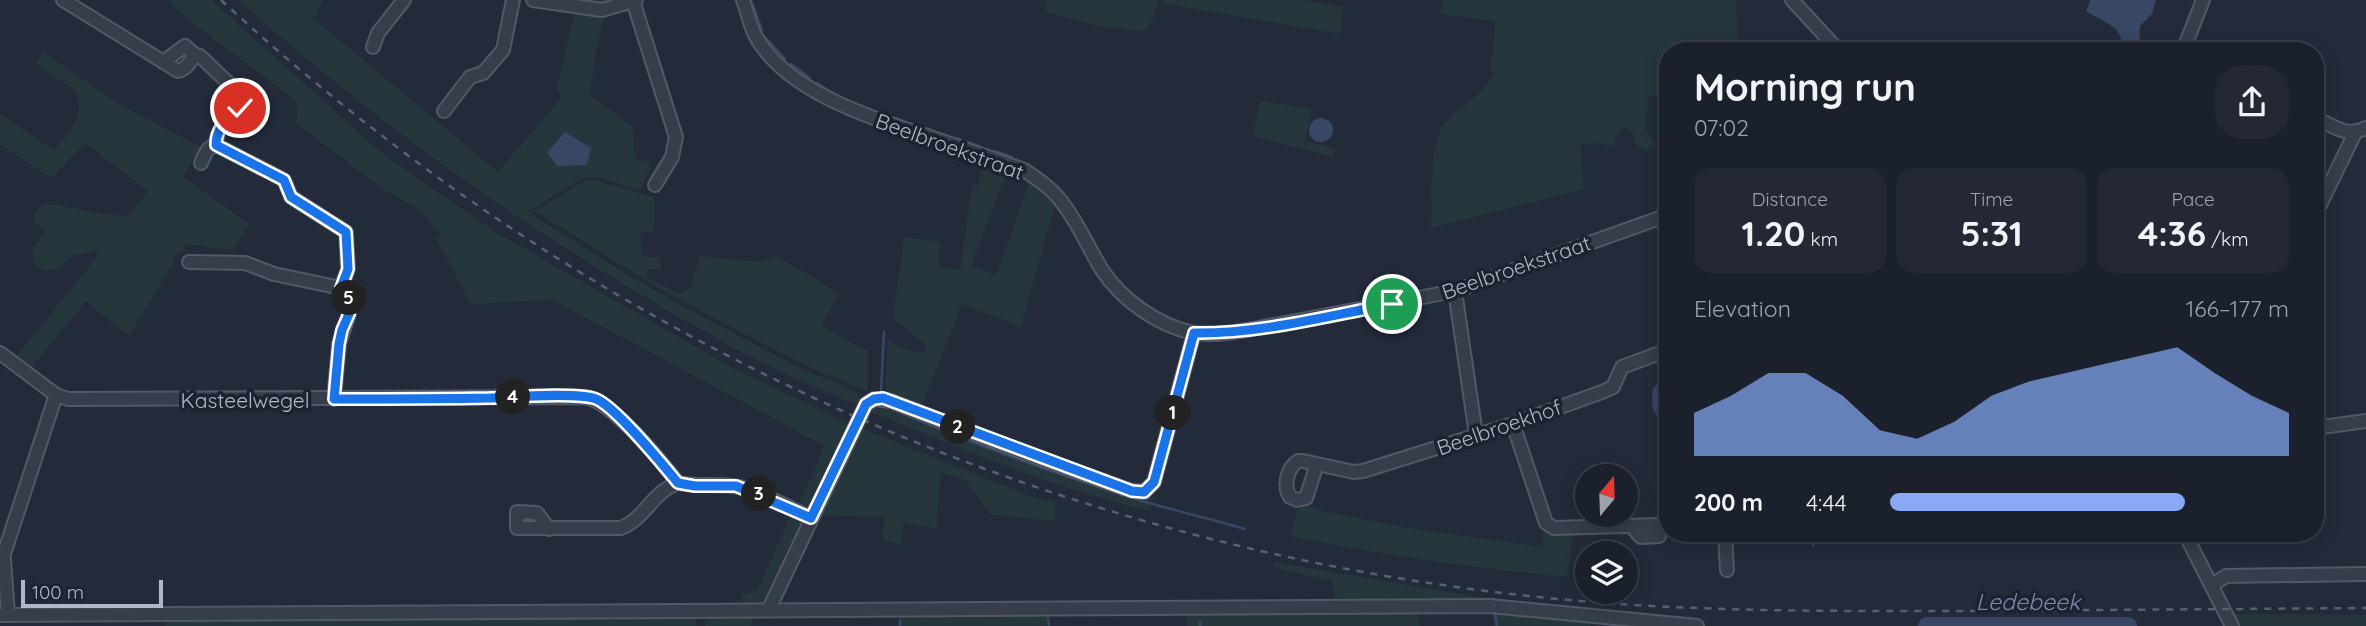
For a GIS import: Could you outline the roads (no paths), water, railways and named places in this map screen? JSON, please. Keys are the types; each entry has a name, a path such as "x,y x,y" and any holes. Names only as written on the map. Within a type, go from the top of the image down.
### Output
{"street":[{"path":"63,0 163,62 185,46 243,97 240,108 222,125 216,136 216,145"},
{"path":"373,47 378,33 404,0"},
{"path":"444,110 470,77 483,73 503,50 513,0"},
{"path":"533,0 602,10 635,0 676,137 672,157 655,186"},
{"name":"Beelbroekstraat","path":"743,0 755,36 786,71 846,109 1024,170 1047,186 1064,204 1103,271 1120,293 1148,314 1194,333 1253,329 1455,291 1659,218"},
{"path":"1792,0 1831,42"},
{"path":"2187,42 2203,0"},
{"path":"2324,122 2346,132 2360,131"},
{"path":"2324,198 2360,131"},
{"path":"201,163 206,152 216,145 284,180 291,197 346,232 348,269 341,288"},
{"path":"189,262 245,262 274,274 341,288 348,295 350,307 339,344 334,399"},
{"path":"1455,291 1476,435"},
{"path":"769,609 866,404 874,399 891,401 1132,491 1147,491 1154,482 1194,333"},
{"path":"0,353 56,395 2,560 4,615 1490,606 1697,626"},
{"name":"Beelbroekhof","path":"1317,464 1354,472 1363,471 1513,424 1613,387 1622,367 1659,353"},
{"name":"Kasteelwegel","path":"56,395 68,399 128,401 585,397 596,399 609,409 657,457 678,483"},
{"path":"2324,427 2366,421"},
{"path":"1513,424 1546,523 1554,528 1592,527"},
{"path":"549,529 629,526 662,491 678,483 695,486 736,486 811,518"},
{"path":"1726,542 1727,570"},
{"path":"2189,542 2232,626"},
{"path":"2212,585 2226,576 2366,574"}],"water":[{"path":"2089,0 2156,0 2152,14 2140,26 2139,42 2122,42 2120,35 2111,25 2086,11"},
{"path":"1321,118 1330,121 1333,130 1330,139 1321,142 1312,139 1309,130 1312,121"},
{"path":"565,132 591,148 587,165 557,166 547,153"},
{"path":"1659,383 1659,417 1652,404 1653,388"}],"waterway":[{"path":"751,0 762,30"},
{"path":"766,38 785,59"},
{"path":"791,64 810,78"},
{"path":"817,83 831,92"},
{"path":"881,114 903,121"},
{"path":"917,126 947,136"},
{"path":"955,138 979,146"},
{"path":"994,151 1012,157"},
{"path":"881,391 884,332"},
{"path":"886,406 1077,480 1245,529"},
{"path":"1495,614 1497,626"},
{"path":"1048,618 1049,626"},
{"path":"900,621 900,626"},
{"path":"1200,621 1200,626"},
{"name":"Ledebeek","path":"1927,626 2128,626"}],"railway":[{"path":"221,0 366,123 518,233 678,329 845,412 1018,481 1197,535 1381,575 1618,604 1716,609 1863,611 2366,608"}]}
